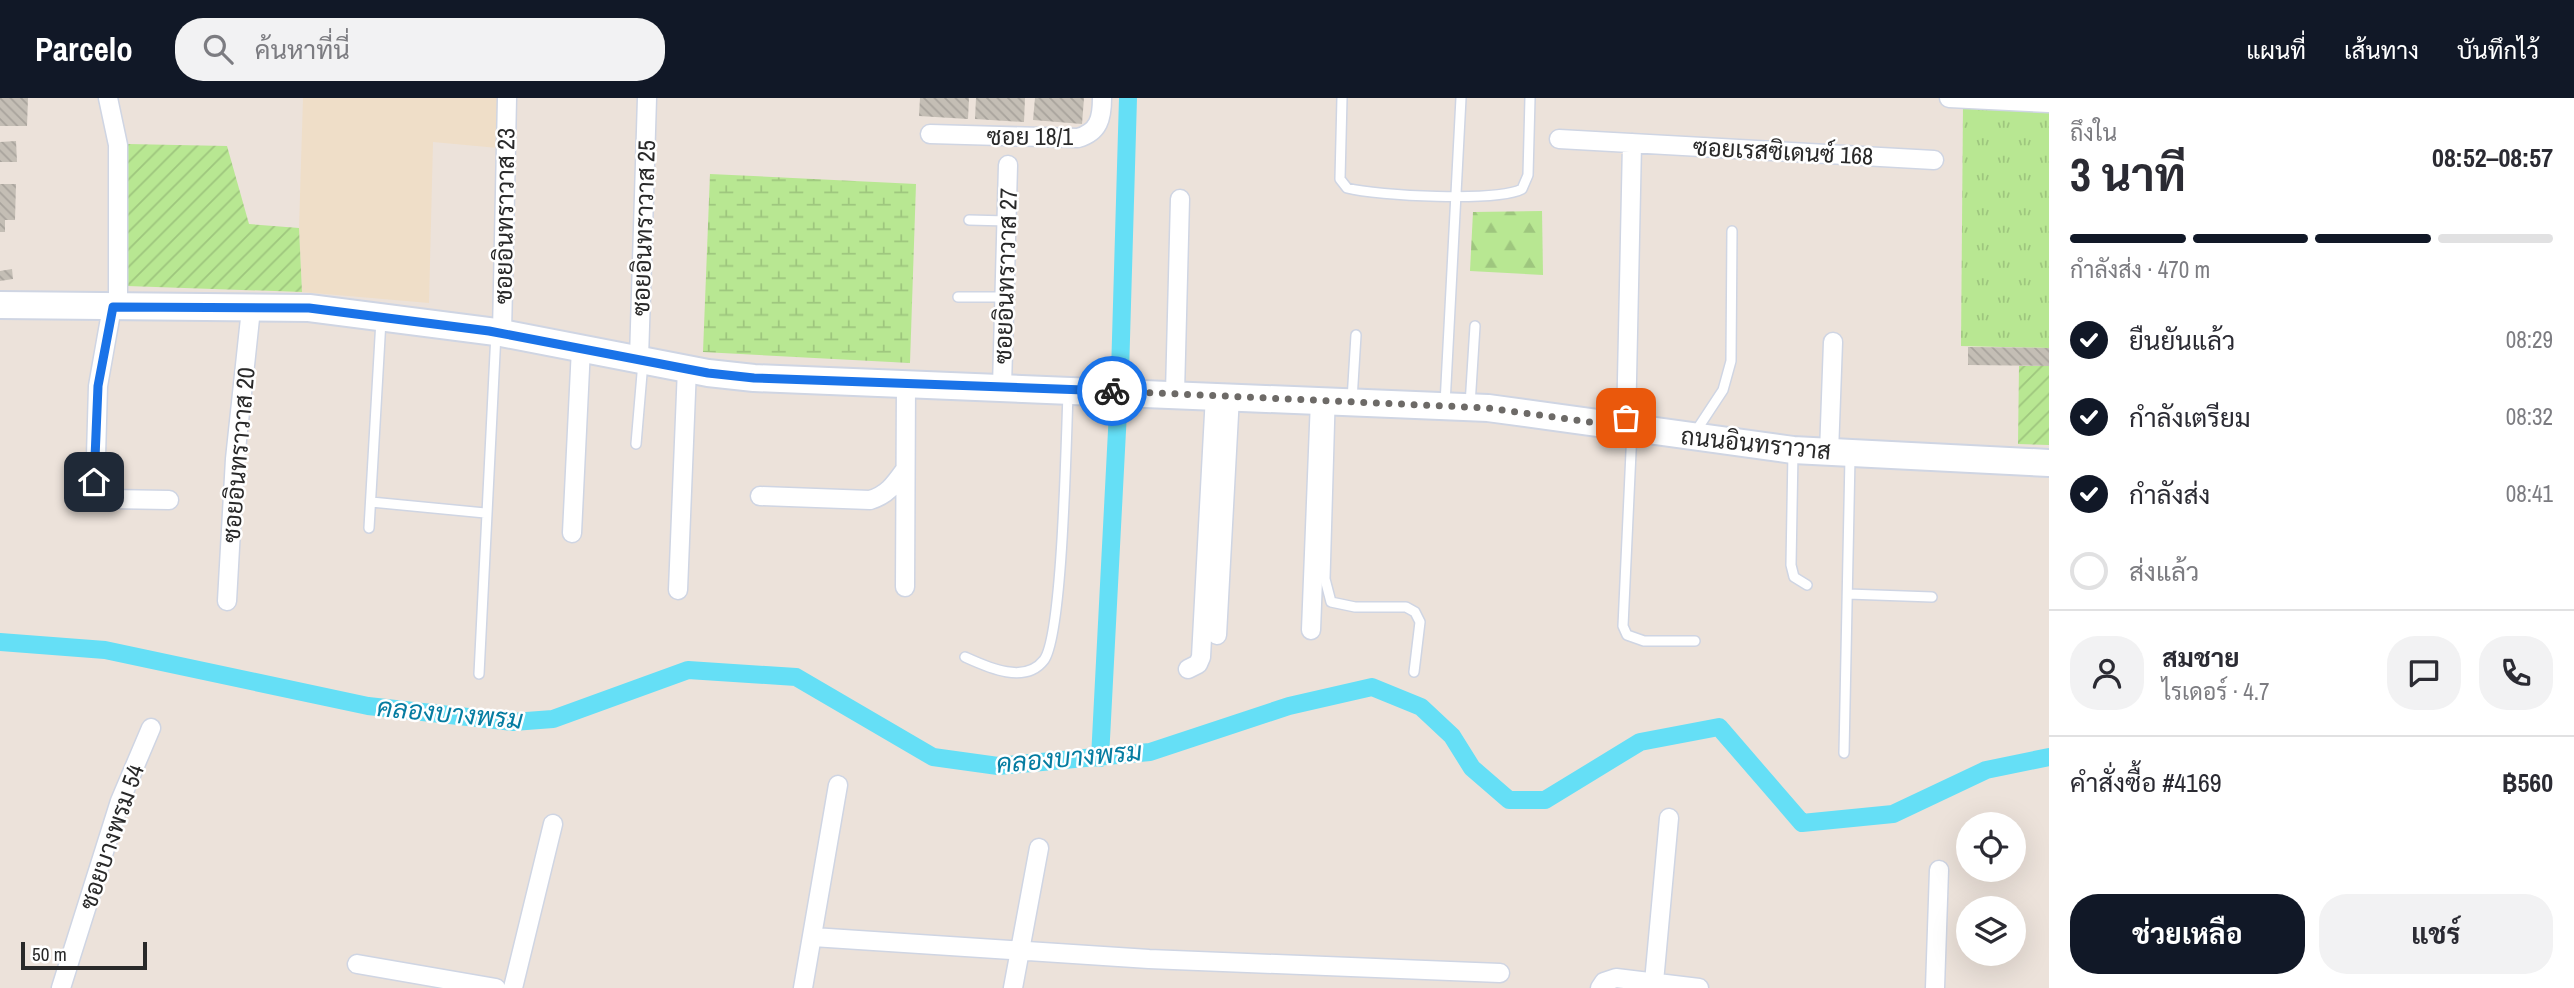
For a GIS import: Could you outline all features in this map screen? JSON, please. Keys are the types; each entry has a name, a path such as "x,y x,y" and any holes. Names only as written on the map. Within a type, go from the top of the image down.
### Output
{"street":[{"path":"108,98 118,145 115,307 98,386 95,491 110,499 169,500"},
{"name":"ซอยอินทราวาส 23","path":"499,333 506,98"},
{"name":"ซอยอินทราวาส 25","path":"641,359 647,98"},
{"name":"ซอย 18/1","path":"930,134 1078,138 1090,134 1097,127 1102,98"},
{"path":"1949,98 2049,103"},
{"name":"ซอยเรสซิเดนซ์ 168","path":"1559,139 1934,160"},
{"path":"1629,428 1632,143"},
{"name":"ซอยอินทราวาส 27","path":"1002,387 1009,166"},
{"path":"1175,393 1180,199"},
{"name":"ถนนอินทราวาส","path":"0,305 309,308 499,333 754,378 1457,406 1793,450 2049,463"},
{"name":"ซอยอินทราวาส 20","path":"227,601 235,459 251,309"},
{"path":"1833,342 1840,452"},
{"path":"572,533 581,348"},
{"path":"678,590 687,368"},
{"path":"905,587 906,384"},
{"path":"1217,635 1223,396"},
{"path":"1188,669 1198,664 1201,657 1223,396"},
{"path":"1311,630 1334,401"},
{"path":"760,496 870,500 891,489 904,471"},
{"name":"ซอยบางพรม 54","path":"61,988 120,800 151,728"},
{"path":"803,988 838,785"},
{"path":"1654,982 1669,818"},
{"path":"513,988 553,824"},
{"path":"1013,988 1039,848"},
{"path":"1935,988 1939,870"},
{"path":"813,937 1149,959 1500,973"},
{"path":"357,964 496,988"},
{"path":"1600,988 1604,982 1616,978 1699,988"}],"lane":[{"path":"1342,98 1340,179 1348,188 1456,195 1510,195 1522,189 1528,175 1530,98"},
{"path":"1457,406 1456,195 1461,98"},
{"path":"970,220 1007,221"},
{"path":"1692,438 1728,378 1731,361 1732,231"},
{"path":"958,297 1005,297"},
{"path":"369,528 381,317"},
{"path":"1457,406 1475,326"},
{"path":"478,674 485,513 499,333"},
{"path":"1356,335 1334,401 1325,579 1331,602 1355,607 1406,607 1415,612 1420,622 1414,673"},
{"path":"636,444 641,359"},
{"path":"965,657 997,671 1014,673 1034,667 1045,659 1055,618 1068,389"},
{"path":"1629,428 1623,626 1627,635 1644,641 1695,641"},
{"path":"1793,450 1791,565 1794,577 1808,585"},
{"path":"1840,452 1848,594 1844,752"},
{"path":"371,502 485,513"},
{"path":"1848,594 1932,597"}],"shaded area":[{"path":"303,98 498,98 498,148 433,142 429,303 302,292 299,228"}],"green space":[{"path":"1963,105 2049,108 2049,348 1961,346"},
{"path":"128,144 227,146 249,224 299,228 302,292 127,286"},
{"path":"710,174 916,184 910,363 703,352"},
{"path":"1542,211 1543,275 1470,271 1473,212"},
{"path":"2019,366 2049,366 2049,445 2018,444"}],"building":[{"path":"0,98 28,98 27,126 0,126"},
{"path":"920,98 969,98 968,119 919,116"},
{"path":"976,98 1025,98 1024,122 975,119"},
{"path":"1035,98 1084,98 1082,124 1033,120"},
{"path":"16,141 17,162 0,162 0,142"},
{"path":"0,184 16,184 15,220 5,220 5,232 0,232"},
{"path":"12,269 13,279 0,281 0,271"},
{"path":"1968,347 2049,348 2049,366 1968,365"}],"waterway":[{"path":"1100,758 1120,373 1128,98"},
{"name":"คลองบางพรม","path":"0,642 105,650 368,706 513,722 553,719 688,670 796,677 933,757 998,766 1150,752 1289,706 1372,687 1421,707 1452,736 1472,768 1509,800 1545,800 1640,742 1719,727 1802,823 1893,814 1986,770 2049,757"}],"way so far":[{"path":"1112,391 1488,408 1626,427 1626,418"}],"route":[{"path":"94,482 98,386 113,307 309,308 489,331 708,373 754,378 1112,391"}]}
